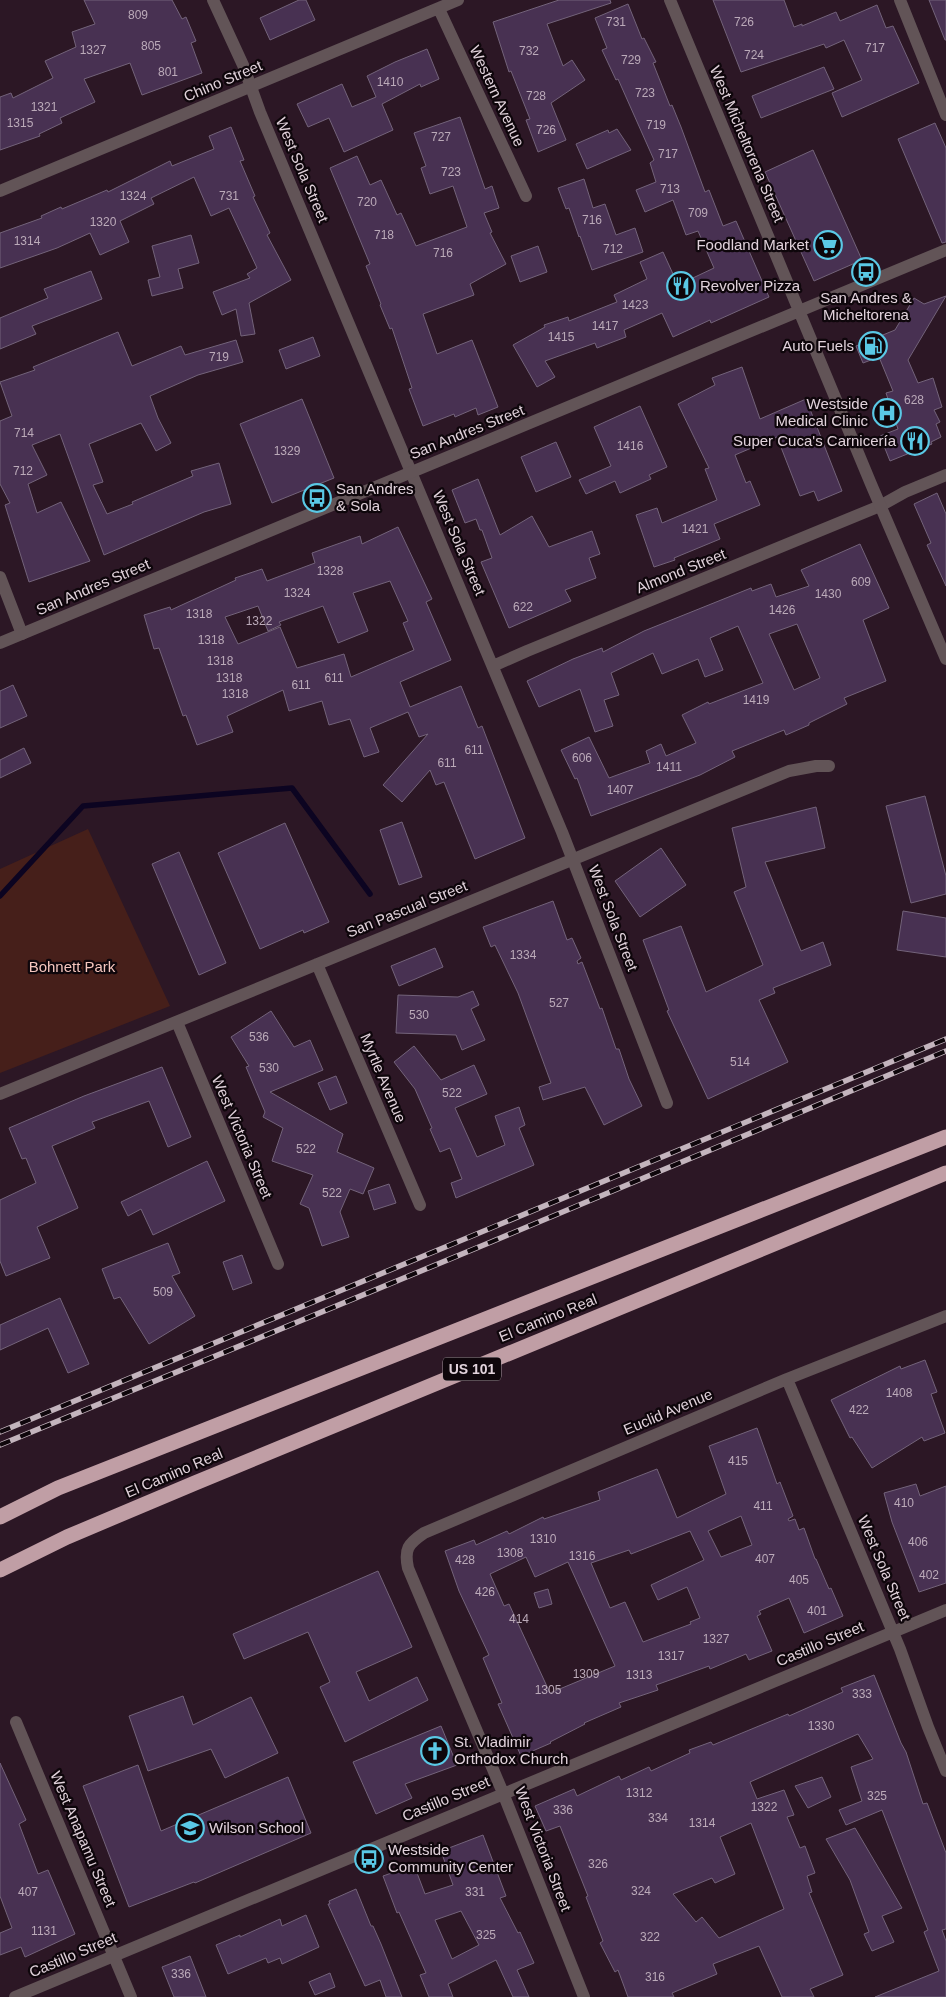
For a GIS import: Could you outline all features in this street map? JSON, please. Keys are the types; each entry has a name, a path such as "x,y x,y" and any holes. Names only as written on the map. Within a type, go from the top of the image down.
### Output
{"highway":[{"name":"El Camino Real","path":"0,1517 58,1488 946,1138"},
{"name":"El Camino Real","path":"0,1570 67,1537 195,1483 946,1174"},
{"path":"0,1508 58,1488"}],"street":[{"name":"West Sola Street","path":"213,0 251,86 573,858 667,1103"},
{"name":"Chino Street","path":"0,191 458,0"},
{"name":"West Micheltorena Street","path":"670,0 880,506 946,659"},
{"path":"900,0 946,115"},
{"name":"Western Avenue","path":"438,8 526,196"},
{"name":"San Andres Street","path":"0,643 946,250"},
{"name":"Almond Street","path":"493,666 880,506 904,492 946,475"},
{"path":"0,577 22,634"},
{"name":"San Pascual Street","path":"0,1094 789,771 816,766 829,766"},
{"name":"Myrtle Avenue","path":"317,964 420,1205"},
{"name":"West Victoria Street","path":"177,1022 278,1264"},
{"name":"Euclid Avenue","path":"408,1547 424,1533 787,1379 946,1316"},
{"name":"West Sola Street","path":"787,1379 893,1631 946,1771"},
{"name":"West Victoria Street","path":"408,1547 405,1556 408,1568 503,1793 584,1997"},
{"name":"Castillo Street","path":"15,1997 946,1610"},
{"name":"West Anapamu Street","path":"16,1722 131,1997"}],"green space":[{"name":"Bohnett Park","path":"88,829 170,1006 0,1073 0,869"}],"building":[{"path":"84,0 172,0 182,19 186,17 196,41 191,43 202,73 142,95 130,63 84,79 95,102 60,118 62,123 39,134 40,136 0,150 0,97 11,93 13,98 53,78 45,61 76,47 72,32 95,24"},
{"path":"299,0 306,0 315,20 270,40 260,18"},
{"path":"559,0 610,0 611,3 547,24 563,66 572,60 585,80 551,103 566,140 538,152 526,120 530,119 511,71 509,72 493,22"},
{"path":"713,0 784,0 794,27 802,24 802,26 836,12 840,21 877,5 886,28 893,26 919,83 842,117 832,93 862,80 844,40 826,48 824,44 741,72"},
{"path":"929,0 946,0 946,40 945,40"},
{"path":"628,4 642,39 644,38 656,62 653,63 670,106 672,105 681,127 705,192 709,190 723,226 736,221 769,297 711,323 710,320 673,337 662,313 624,330 626,337 597,348 595,343 545,361 555,377 537,387 513,345 545,327 544,325 568,317 569,321 617,302 614,295 647,279 640,262 663,252 678,285 714,268 698,231 686,235 673,200 645,212 636,190 656,182 650,163 654,160 618,79 616,80 602,50 607,48 595,18"},
{"path":"427,49 439,79 421,87 420,84 382,104 393,130 344,152 329,118 308,127 297,104 342,84 352,107 376,97 367,76"},
{"path":"824,67 834,89 761,118 752,96"},
{"path":"460,117 485,189 492,186 499,208 484,213 492,232 490,233 506,264 470,284 474,295 423,314 437,354 472,340 498,407 478,415 476,408 455,417 454,414 423,426 409,389 412,388 392,328 390,329 366,266 370,264 330,168 357,156 370,185 381,180 397,215 401,213 416,246 467,227 453,186 430,194 421,168 426,166 414,133"},
{"path":"935,123 946,148 946,242 942,243 898,139"},
{"path":"231,127 244,160 240,161 255,196 253,197 270,233 267,235 291,280 249,303 255,334 241,336 236,309 222,315 213,292 250,278 247,274 257,268 229,208 211,216 194,177 151,198 154,204 120,221 129,242 100,255 90,233 57,248 0,268 0,233 42,218 41,216 61,207 62,209 107,190 108,192 170,161 172,166 214,149 209,136"},
{"path":"617,129 631,150 587,169 576,144 608,130 609,133"},
{"path":"813,150 862,260 814,281 765,172"},
{"path":"584,179 593,208 605,204 616,235 635,228 643,252 592,270 569,208 566,209 558,188"},
{"path":"191,235 199,263 178,269 183,288 152,296 148,280 160,277 152,246"},
{"path":"538,246 547,272 520,282 511,256"},
{"path":"91,271 102,299 32,326 36,334 0,349 0,318 48,298 44,289"},
{"path":"946,296 908,360 918,383 933,378 942,407 934,410 940,422 936,424 941,437 931,442 932,444 890,461 880,436 898,429 886,393 893,391 879,357 863,363 856,346 895,330 914,298 924,304"},
{"path":"118,332 132,366 181,346 185,355 236,340 243,362 198,375 150,396 158,418 171,443 156,451 141,423 89,444 103,482 93,485 107,514 193,476 191,471 219,463 231,504 204,512 104,555 60,434 32,445 47,475 28,484 37,513 61,502 90,561 29,582 5,505 10,503 0,484 0,421 12,416 0,382 35,370 33,367"},
{"path":"313,337 320,356 286,369 279,350"},
{"path":"742,367 760,419 806,399 842,491 818,501 814,491 800,496 777,437 735,455 746,483 750,481 760,505 714,524 720,539 674,558 675,560 654,567 636,515 657,508 662,523 717,500 705,469 709,468 678,404 715,385 712,378"},
{"path":"302,399 334,478 272,503 240,424"},
{"path":"640,406 667,467 649,475 651,479 620,493 615,481 586,494 579,480 611,466 594,427"},
{"path":"556,442 571,477 536,492 521,457"},
{"path":"478,479 500,535 532,516 549,547 592,531 600,554 589,558 596,578 565,590 571,601 509,628 481,562 492,558 482,530 480,530 476,519 465,523 452,490"},
{"path":"937,493 946,514 946,586 927,545 931,543 914,504"},
{"path":"398,527 432,599 426,602 451,660 400,682 410,707 461,686 478,728 482,726 525,838 475,859 444,782 436,785 430,770 402,802 383,785 428,734 419,737 408,712 370,728 379,752 364,757 350,719 329,725 322,701 289,711 283,690 227,716 233,732 197,745 186,715 183,716 159,648 154,649 144,615 170,607 171,610 236,580 235,578 262,569 267,581 315,563 312,553 360,536 362,544","holes":["390,581 408,621 403,623 414,650 351,677 344,654 297,668 280,627 238,644 225,617 258,606 268,631 281,625 279,622 323,606 338,643 368,631 353,593"]},
{"path":"860,544 889,608 863,620 886,681 844,698 847,704 809,723 809,725 786,735 784,730 732,751 735,757 700,775 591,816 577,778 575,779 561,750 589,737 609,778 650,763 646,751 661,744 666,756 696,743 682,715 708,702 709,704 763,683 738,626 710,638 723,670 705,677 698,659 662,674 653,653 611,673 619,695 604,700 613,726 595,732 580,689 539,707 527,681 573,659 602,648 603,652 644,631 751,588 752,591 771,584 776,597 809,586 801,570","holes":["797,624 820,678 794,690 769,634"]},
{"path":"13,685 27,716 0,728 0,691"},
{"path":"24,748 31,763 0,778 0,760"},
{"path":"925,796 946,876 946,894 911,903 886,806"},
{"path":"816,807 825,848 765,862 801,951 823,942 831,965 773,988 775,993 759,1000 788,1062 708,1099 667,1011 669,1010 643,940 681,926 706,992 763,965 734,892 746,887 732,828"},
{"path":"402,822 422,877 399,885 380,830"},
{"path":"285,823 329,922 304,933 303,930 260,949 218,853"},
{"path":"661,848 686,885 640,917 615,881"},
{"path":"179,852 226,963 199,975 152,864"},
{"path":"553,901 567,940 572,938 581,958 577,961 578,964 582,962 600,1009 602,1008 616,1049 619,1049 629,1079 642,1106 604,1125 585,1087 543,1100 539,1087 551,1083 518,993 495,945 491,947 483,927"},
{"path":"903,911 946,918 946,957 897,950"},
{"path":"435,948 443,967 399,986 391,966"},
{"path":"473,991 479,1005 471,1009 485,1040 462,1050 456,1035 396,1033 398,995 458,997"},
{"path":"271,1011 294,1047 310,1040 323,1070 270,1092 343,1134 337,1152 374,1168 363,1194 350,1189 340,1212 349,1237 322,1246 309,1208 300,1204 313,1175 272,1161 283,1128 263,1117 265,1112 246,1067 249,1066 231,1037"},
{"path":"414,1046 441,1080 474,1065 487,1094 455,1108 477,1157 505,1145 495,1116 519,1107 525,1125 519,1128 534,1165 456,1198 451,1183 462,1179 450,1148 440,1152 415,1089 394,1062"},
{"path":"162,1067 191,1137 168,1147 149,1101 92,1122 95,1128 52,1146 78,1208 37,1227 50,1258 6,1276 0,1261 0,1200 36,1183 26,1158 22,1159 9,1128 84,1096"},
{"path":"336,1076 347,1103 330,1110 318,1083"},
{"path":"207,1161 225,1201 153,1235 141,1209 128,1216 121,1202"},
{"path":"389,1184 396,1203 374,1210 368,1191"},
{"path":"168,1243 180,1273 172,1276 195,1316 149,1344 120,1297 114,1299 102,1269"},
{"path":"242,1255 252,1283 233,1290 223,1262"},
{"path":"60,1298 89,1364 68,1373 48,1328 0,1350 0,1325"},
{"path":"925,1360 937,1392 931,1394 945,1433 924,1441 922,1437 872,1468 852,1437 850,1438 831,1400 900,1366 901,1369"},
{"path":"757,1428 777,1484 780,1482 793,1516 788,1519 789,1521 795,1519 799,1530 804,1528 815,1559 829,1589 831,1588 843,1616 804,1633 789,1598 759,1611 761,1614 757,1616 772,1651 749,1660 746,1654 710,1669 709,1666 656,1685 658,1690 619,1703 621,1707 584,1723 551,1743 521,1756 498,1704 502,1703 483,1658 489,1655 459,1591 445,1551 474,1540 476,1545 507,1531 509,1534 543,1517 544,1519 600,1500 598,1492 657,1469 677,1518 726,1494 709,1446","holes":["741,1516 752,1545 721,1557 708,1531","690,1531 704,1560 651,1585 658,1600 687,1587 700,1618 690,1622 691,1624 643,1642 625,1602 610,1608 591,1563 629,1550 631,1554","526,1557 535,1577 568,1562 615,1666 550,1693 509,1604 504,1606 490,1574"]},
{"path":"916,1484 920,1496 946,1486 946,1583 919,1592 892,1522 884,1493"},
{"path":"378,1571 412,1647 356,1672 369,1701 417,1677 428,1700 345,1742 320,1687 330,1682 308,1632 244,1659 233,1634"},
{"path":"548,1589 552,1604 539,1608 534,1593"},
{"path":"874,1675 906,1752 923,1804 927,1803 946,1853 946,1929 942,1930 946,1941 946,1997 875,1997 939,1971 924,1932 928,1930 882,1810 846,1825 839,1810 862,1801 851,1767 873,1759 858,1734 750,1782 757,1799 784,1790 794,1815 787,1817 800,1848 805,1846 815,1873 807,1876 812,1892 809,1893 843,1975 810,1989 814,1997 782,1997 759,1946 713,1964 717,1974 672,1993 674,1997 628,1997 618,1970 615,1972 600,1943 603,1941 586,1897 588,1896 560,1826 546,1831 535,1806 574,1789 577,1796 619,1776 621,1780 649,1767 651,1771 690,1753 689,1750 711,1742 713,1745 788,1714 789,1716 843,1692 841,1688","holes":["751,1823 784,1909 719,1938 702,1917 696,1922 673,1894 712,1878 715,1883 735,1874 720,1837"]},
{"path":"183,1696 193,1725 251,1697 278,1753 225,1778 211,1749 148,1771 129,1716"},
{"path":"441,1726 457,1765 405,1784 412,1798 376,1814 353,1762"},
{"path":"0,1763 26,1820 19,1824 38,1874 48,1870 75,1934 25,1957 21,1947 0,1955 0,1933 12,1928 0,1896"},
{"path":"138,1765 161,1831 288,1777 311,1833 195,1883 129,1907 83,1786"},
{"path":"822,1777 831,1797 808,1808 795,1786"},
{"path":"855,1828 902,1908 882,1916 894,1942 872,1951 864,1934 869,1932 850,1880 826,1839"},
{"path":"483,1835 506,1896 500,1898 518,1933 520,1932 534,1963 517,1970 529,1997 513,1997 496,1960 448,1984 453,1997 429,1997 420,1975 426,1973 399,1912 397,1913 383,1876 414,1865 425,1894 453,1885 441,1851","holes":["461,1911 479,1945 452,1959 435,1920"]},
{"path":"356,1889 402,1997 386,1997 380,1980 365,1986 328,1904 330,1904 329,1901"},
{"path":"306,1915 319,1947 282,1964 280,1958 268,1963 266,1958 228,1974 216,1945 240,1935 240,1937 280,1919 282,1926"},
{"path":"190,1956 206,1997 174,1997 162,1967"},
{"path":"330,1973 335,1987 315,1995 309,1982"}],"waterway":[{"path":"0,896 83,806 292,788 370,894"}],"railway":[{"path":"0,1432 946,1039"},
{"path":"0,1445 946,1051"}],"place":[{"name":"Foodland Market","path":"828,245"},
{"name":"San Andres & Micheltorena","path":"866,272"},
{"name":"Revolver Pizza","path":"681,286"},
{"name":"Auto Fuels","path":"873,346"},
{"name":"Westside Medical Clinic","path":"887,413"},
{"name":"Super Cuca's Carnicería","path":"915,441"},
{"name":"San Andres & Sola","path":"317,498"},
{"name":"St. Vladimir Orthodox Church","path":"435,1751"},
{"name":"Wilson School","path":"190,1828"},
{"name":"Westside Community Center","path":"369,1859"}]}
